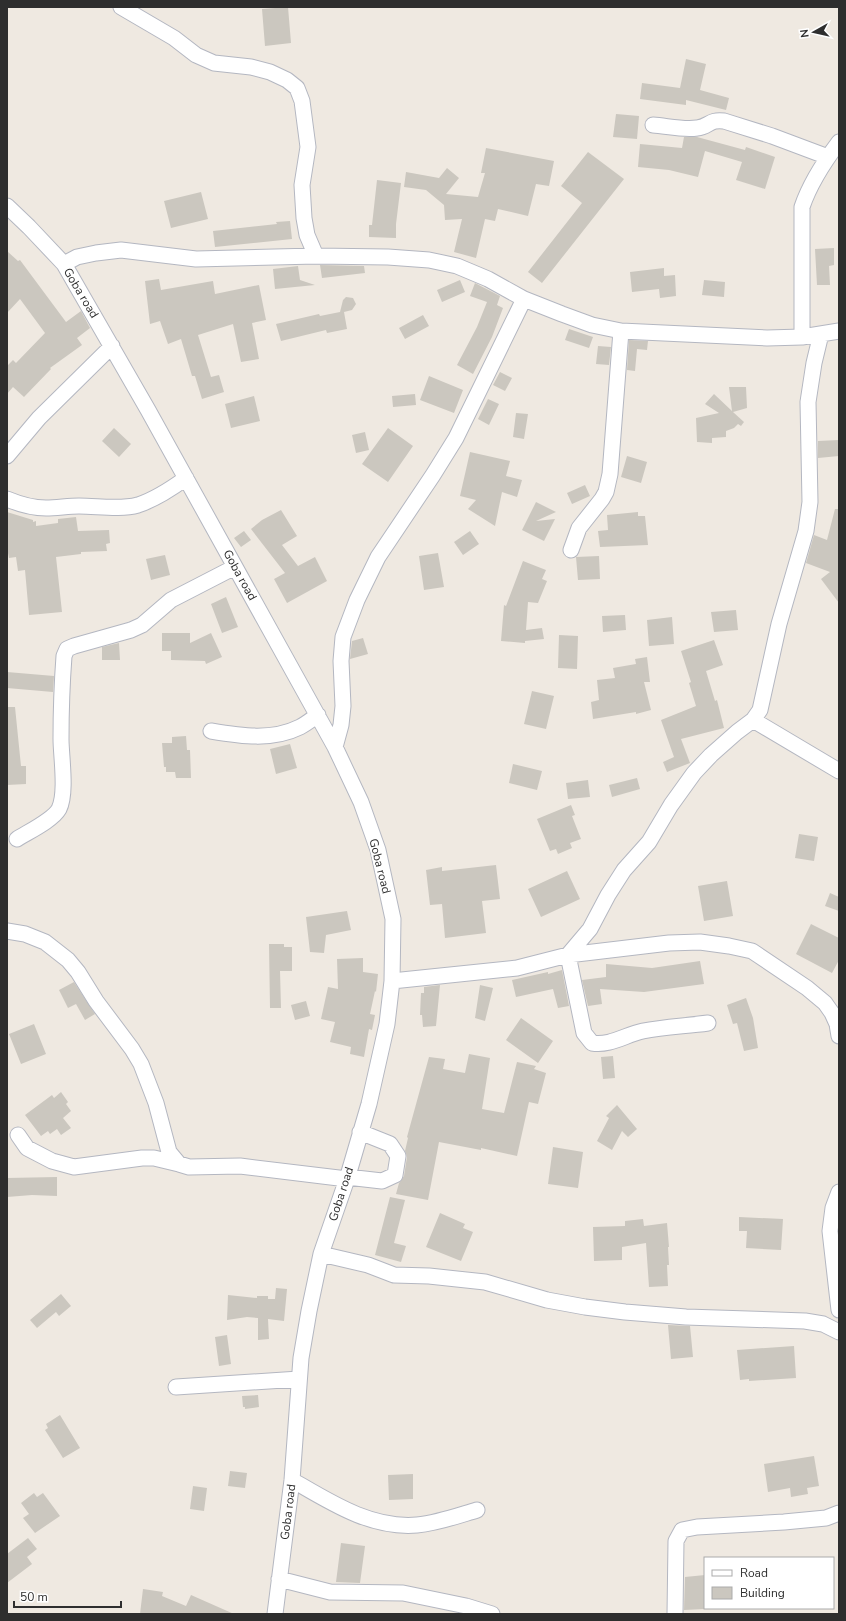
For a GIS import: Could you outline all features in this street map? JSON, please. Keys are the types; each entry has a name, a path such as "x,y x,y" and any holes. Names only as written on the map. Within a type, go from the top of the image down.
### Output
{"street":[{"path":"121,7 208,60 251,67 270,72 288,80 297,88 302,101 308,146 302,186 304,218 307,235 316,256"},
{"path":"653,125 688,129 702,127 709,122 716,120 724,121 828,156"},
{"path":"802,337 802,206 807,191 828,156 839,142"},
{"name":"Goba road","path":"7,206 30,227 64,264 112,346 318,715 361,802 378,850 393,919 392,981 387,1024 369,1104 347,1178 321,1254 309,1311 301,1358 292,1480 274,1614"},
{"path":"64,264 77,257 121,250 196,259 316,256 388,257 429,260 463,268 488,279 524,299 592,325 621,331 767,338 802,337 821,334 838,336"},
{"path":"335,747 342,719 341,661 343,637 357,600 378,557 456,438 524,299"},
{"path":"571,550 579,528 606,492 610,474 621,331"},
{"path":"568,956 590,929 608,895 624,870 649,842 671,805 694,773 712,754 753,720 760,710 779,624 806,531 810,502 808,402 814,363 821,334"},
{"path":"7,456 39,418 112,346"},
{"path":"7,499 30,506 46,508 73,506 121,507 136,505 150,500 164,493 186,478"},
{"path":"17,839 59,810 62,801 63,775 61,711 64,656 68,649 142,625 171,600 235,567"},
{"path":"211,731 237,736 267,736 286,733 300,727 318,715"},
{"path":"753,720 839,771"},
{"path":"7,931 25,934 45,942 68,960 78,972 96,1000 132,1048 141,1064 156,1103 169,1152 179,1164"},
{"path":"392,981 517,968 568,956 669,944 700,942 752,951 807,988 835,1013 839,1036"},
{"path":"568,956 584,1033 592,1043 601,1044 640,1032 657,1029 708,1024"},
{"path":"18,1135 28,1148 52,1161 74,1168 142,1158 154,1158 189,1167 240,1166 347,1178 382,1180 395,1175 398,1156 390,1144 360,1132"},
{"path":"839,1192 832,1208 830,1232 839,1310"},
{"path":"321,1254 368,1265 394,1275 429,1276 485,1282 547,1300 585,1307 686,1317 805,1321 823,1324 839,1332"},
{"path":"176,1387 299,1379"},
{"path":"292,1480 343,1509 370,1519 395,1524 416,1525 436,1522 477,1510"},
{"path":"675,1614 676,1541 682,1530 696,1527 826,1518 839,1513"},
{"path":"279,1579 330,1592 403,1593 466,1606 492,1614"}],"building":[{"path":"288,7 291,43 265,46 262,9"},
{"path":"686,59 706,64 700,90 729,98 726,110 686,100 686,105 640,99 642,83 680,88"},
{"path":"616,114 639,116 637,139 613,137"},
{"path":"684,137 697,137 745,150 746,147 775,157 765,189 736,180 742,162 705,151 698,177 669,170 638,167 640,144 682,148"},
{"path":"486,148 554,161 549,186 536,184 528,216 498,209 495,221 485,219 476,258 454,252 462,219 445,220 444,205 426,190 404,187 406,172 439,178 447,168 459,178 446,194 478,197 485,173 481,173"},
{"path":"588,152 624,179 542,283 528,272 582,203 561,186"},
{"path":"377,180 401,183 396,224 396,238 369,237 369,225 372,225"},
{"path":"201,192 208,219 171,228 164,201"},
{"path":"290,221 292,239 215,247 213,231 277,224 276,222"},
{"path":"834,248 834,265 829,266 830,285 817,285 815,249"},
{"path":"7,251 18,261 20,260 66,322 81,311 90,328 77,338 82,345 50,368 51,369 24,397 13,387 7,394 7,366 13,360 16,363 45,333 20,299 7,313"},
{"path":"320,265 364,266 365,273 322,278"},
{"path":"298,266 300,280 315,285 275,289 273,269"},
{"path":"664,268 664,276 675,275 676,296 660,298 659,289 632,292 630,272"},
{"path":"159,279 161,290 213,281 215,294 259,285 266,320 252,323 259,359 241,362 233,324 198,335 211,377 219,375 224,392 202,399 195,376 192,376 181,339 168,344 160,321 150,324 145,281"},
{"path":"460,280 465,292 442,302 437,290"},
{"path":"704,280 725,282 724,297 702,295"},
{"path":"475,283 500,296 497,305 503,308 492,337 473,374 457,365 477,327 487,302 470,296"},
{"path":"346,297 353,298 356,304 352,310 344,312 347,329 327,333 326,330 281,341 276,324 319,314 320,316 340,312 343,300"},
{"path":"423,315 429,326 405,339 399,328"},
{"path":"569,329 593,337 589,348 565,340"},
{"path":"629,340 648,341 647,350 637,349 635,371 627,370"},
{"path":"598,346 611,347 609,365 596,364"},
{"path":"500,372 512,378 505,391 493,385"},
{"path":"429,376 463,390 454,413 420,400"},
{"path":"729,387 746,387 747,408 733,412 744,422 741,426 738,424 734,428 726,431 726,437 712,438 712,443 697,442 696,418 719,413 705,404 714,394 732,411"},
{"path":"415,394 416,405 393,407 392,396"},
{"path":"254,396 260,421 231,428 225,404"},
{"path":"488,399 499,404 489,425 478,419"},
{"path":"516,413 528,414 524,439 513,437"},
{"path":"114,428 131,444 119,457 102,441"},
{"path":"388,428 413,446 388,482 362,464"},
{"path":"365,432 369,450 356,453 352,435"},
{"path":"839,440 839,456 818,458 818,441"},
{"path":"470,452 510,461 506,476 522,480 517,497 502,492 495,526 468,509 476,500 460,496"},
{"path":"627,456 647,462 641,483 621,477"},
{"path":"585,485 590,496 572,504 567,493"},
{"path":"536,502 556,512 536,521 555,519 544,541 522,530"},
{"path":"835,509 839,509 839,603 821,579 830,572 806,563 814,535 827,540"},
{"path":"281,510 297,536 282,545 298,566 315,557 327,581 287,603 274,579 285,573 251,529 262,520"},
{"path":"7,512 33,520 33,522 36,521 36,526 58,523 58,519 76,517 78,531 109,530 110,543 106,544 107,551 81,552 81,554 56,557 62,612 29,615 25,570 18,571 16,557 9,558 7,548"},
{"path":"638,512 638,516 645,516 648,545 600,547 598,531 608,530 607,515"},
{"path":"244,531 251,540 241,547 234,538"},
{"path":"470,531 479,544 463,555 454,542"},
{"path":"438,553 444,587 424,590 419,556"},
{"path":"165,555 170,575 151,580 146,559"},
{"path":"599,556 600,579 578,580 576,557"},
{"path":"523,561 546,570 542,579 547,581 538,603 528,602 526,630 542,628 544,639 525,641 525,643 501,641 504,605 506,606"},
{"path":"226,597 238,627 222,633 211,604"},
{"path":"736,610 738,630 714,632 711,612"},
{"path":"625,615 626,630 603,632 602,616"},
{"path":"672,617 674,644 649,646 647,620"},
{"path":"162,633 190,633 190,643 211,633 222,657 206,664 205,661 171,660 171,651 162,651"},
{"path":"559,635 578,636 577,669 558,668"},
{"path":"363,638 368,654 350,659 352,641"},
{"path":"714,640 723,665 706,671 715,701 717,700 724,728 681,739 690,763 667,772 663,762 674,757 661,720 696,706 689,683 691,682 681,651"},
{"path":"119,643 120,660 102,660 102,647"},
{"path":"647,657 650,682 644,682 651,710 636,714 636,712 593,719 591,702 599,700 597,680 615,678 613,668 636,664 635,659"},
{"path":"7,672 54,676 53,692 7,688"},
{"path":"532,691 554,696 546,729 524,724"},
{"path":"7,707 15,707 21,766 26,766 26,784 7,785"},
{"path":"186,736 187,750 190,750 191,778 176,778 175,772 166,772 166,767 164,767 162,743 172,743 172,737"},
{"path":"290,744 297,768 276,774 270,749"},
{"path":"513,764 542,771 537,790 509,783"},
{"path":"637,778 640,789 612,797 609,785"},
{"path":"588,780 590,797 568,799 566,783"},
{"path":"571,805 575,815 572,816 581,839 570,843 572,848 558,854 556,849 550,851 537,819"},
{"path":"799,834 818,837 814,861 795,858"},
{"path":"496,865 500,899 482,901 486,933 445,938 442,904 430,905 426,870 442,867 442,871"},
{"path":"567,871 580,899 541,917 528,889"},
{"path":"727,881 733,916 704,921 698,886"},
{"path":"830,893 839,897 839,911 825,906"},
{"path":"347,911 351,930 326,935 324,953 310,952 306,917"},
{"path":"811,924 839,938 839,960 832,973 796,954"},
{"path":"269,944 284,944 284,947 292,947 292,971 280,971 281,1008 270,1008"},
{"path":"363,958 363,972 378,974 376,992 375,991 370,1014 375,1015 372,1030 369,1029 364,1057 350,1054 351,1047 330,1042 335,1022 321,1019 328,987 338,989 337,959"},
{"path":"700,961 704,984 644,992 600,989 602,1004 588,1006 582,980 606,977 606,964 652,968"},
{"path":"562,970 569,1006 558,1008 553,989 516,997 512,980"},
{"path":"74,982 95,1014 85,1020 76,1004 68,1008 59,990"},
{"path":"440,985 436,1026 423,1027 422,1015 420,1015 421,993 424,993 424,987"},
{"path":"480,985 493,988 485,1021 475,1018"},
{"path":"746,998 753,1018 758,1048 744,1051 737,1023 733,1024 727,1005"},
{"path":"306,1001 310,1016 295,1020 291,1005"},
{"path":"521,1018 553,1041 538,1063 506,1040"},
{"path":"34,1024 46,1054 21,1064 9,1034"},
{"path":"469,1054 490,1058 482,1109 504,1113 517,1062 536,1066 534,1069 546,1073 538,1104 529,1102 517,1156 481,1148 481,1150 439,1142 428,1200 396,1194 399,1183 404,1176 407,1157 405,1151 407,1137 429,1057 445,1059 443,1069 465,1073"},
{"path":"613,1056 615,1078 603,1079 601,1057"},
{"path":"61,1092 68,1102 66,1104 71,1111 63,1118 71,1128 61,1135 57,1129 50,1134 48,1131 41,1136 25,1115 52,1095 54,1098"},
{"path":"617,1105 637,1129 628,1137 622,1131 612,1150 597,1141 609,1118 606,1116"},
{"path":"553,1147 583,1152 578,1188 548,1184"},
{"path":"57,1177 57,1196 32,1195 7,1197 7,1178"},
{"path":"390,1197 405,1200 394,1243 406,1246 401,1262 375,1255"},
{"path":"440,1213 465,1224 463,1228 473,1232 461,1261 426,1247"},
{"path":"739,1217 783,1219 781,1250 746,1248 747,1231 739,1231"},
{"path":"643,1219 644,1226 667,1223 669,1247 669,1265 667,1265 668,1286 649,1287 646,1243 622,1247 622,1260 594,1261 593,1227 625,1226 625,1221"},
{"path":"276,1288 287,1289 284,1321 268,1319 269,1339 258,1340 258,1318 247,1317 227,1320 228,1295 257,1298 257,1296 268,1296 268,1299 275,1299"},
{"path":"61,1294 71,1306 59,1316 56,1312 37,1328 30,1320"},
{"path":"668,1325 690,1326 693,1357 671,1359"},
{"path":"227,1335 231,1364 219,1366 215,1337"},
{"path":"794,1346 796,1378 749,1381 749,1379 740,1380 737,1350"},
{"path":"258,1395 259,1407 245,1409 245,1407 243,1407 242,1396"},
{"path":"60,1415 80,1448 63,1458 45,1430 48,1428 46,1424"},
{"path":"814,1456 819,1486 807,1488 808,1494 791,1497 790,1488 768,1492 764,1464"},
{"path":"230,1471 247,1473 245,1488 228,1486"},
{"path":"413,1474 413,1499 389,1500 388,1475"},
{"path":"193,1486 207,1488 204,1511 190,1509"},
{"path":"34,1493 37,1497 43,1493 60,1516 35,1533 23,1518 29,1514 21,1503"},
{"path":"28,1538 37,1549 27,1557 32,1564 7,1583 7,1554"},
{"path":"341,1543 365,1546 360,1583 336,1582"},
{"path":"704,1575 705,1609 684,1610 685,1577"},
{"path":"143,1589 163,1592 162,1596 186,1606 191,1595 234,1614 140,1614"}]}
